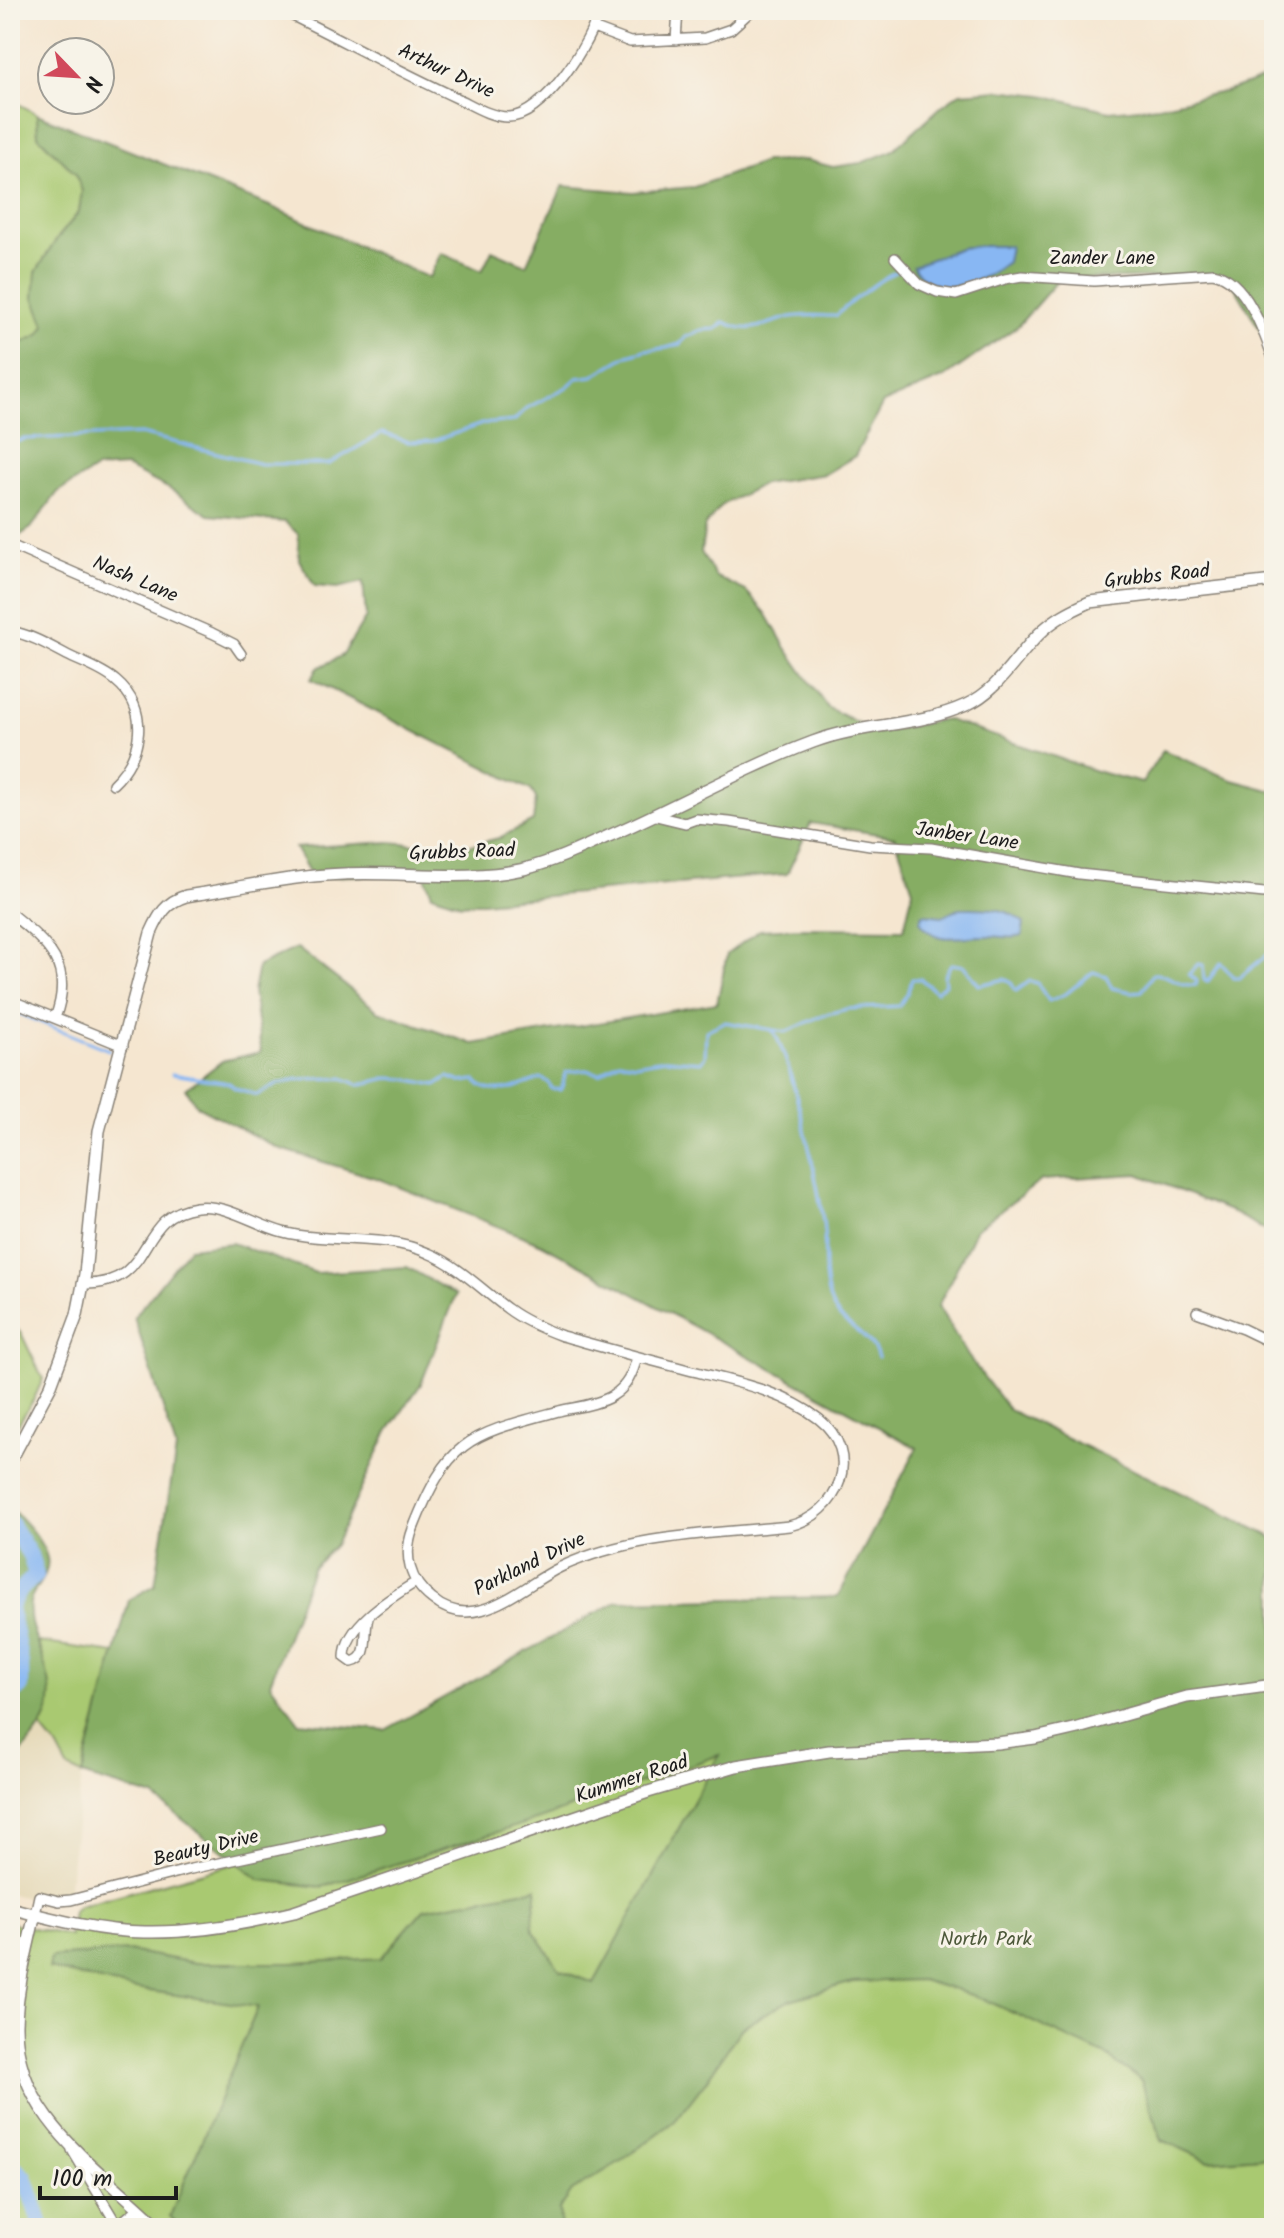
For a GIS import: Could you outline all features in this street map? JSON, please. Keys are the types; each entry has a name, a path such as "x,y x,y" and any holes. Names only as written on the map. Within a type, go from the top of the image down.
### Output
{"street":[{"name":"Arthur Drive","path":"281,10 415,78 504,117 521,115 541,103 593,28 599,10"},
{"path":"676,40 678,10"},
{"path":"593,28 630,42 705,38 720,35 738,24 752,10"},
{"path":"1030,10 1085,10"},
{"name":"Zander Lane","path":"895,258 919,284 937,292 956,295 1022,276 1094,281 1213,273 1224,275 1234,282 1253,312 1274,361"},
{"name":"Nash Lane","path":"10,545 212,633 234,644 241,654"},
{"name":"Grubbs Road","path":"10,1462 42,1405 64,1355 84,1284 97,1141 151,933 165,908 178,899 326,875 452,874 524,869 548,862 656,816 812,742 963,707 984,696 1008,674 1039,635 1062,614 1090,602 1274,581"},
{"path":"10,631 34,638 105,674 129,695 138,717 138,744 130,763 113,784"},
{"name":"Janber Lane","path":"656,816 685,823 696,819 729,822 870,845 931,848 1079,874 1274,894"},
{"path":"10,913 44,942 58,964 63,990 55,1018"},
{"path":"10,1000 123,1046"},
{"name":"Parkland Drive","path":"84,1284 104,1283 123,1276 134,1266 155,1230 177,1212 198,1206 215,1207 274,1230 296,1235 397,1244 422,1250 443,1260 514,1313 562,1336 759,1390 801,1408 821,1420 835,1438 841,1456 840,1482 829,1504 812,1518 789,1526 654,1540 599,1551 550,1572 501,1602 478,1611 456,1611 443,1607 416,1582"},
{"path":"1197,1312 1274,1344"},
{"path":"368,1618 383,1603 416,1582 409,1563 410,1538 436,1479 458,1450 488,1431 611,1397 626,1384 637,1357"},
{"name":"Kummer Road","path":"10,1908 144,1932 206,1929 254,1922 294,1912 648,1792 736,1766 829,1751 997,1743 1035,1738 1187,1697 1274,1685"},
{"name":"Beauty Drive","path":"35,1914 39,1896 59,1901 71,1900 191,1869 381,1828"},
{"path":"35,1914 18,2000 17,2041 32,2095 70,2147 118,2226 139,2208"},
{"path":"70,2147 160,2228"}],"shaded area":[{"path":"41,1728 57,1747 68,1768 82,1775 70,1897 51,1903 10,1894 10,1769"}],"green space":[{"path":"1274,75 1274,361 1266,340 1229,277 1059,279 1018,326 945,377 883,403 855,456 825,474 763,484 722,505 705,526 701,552 716,577 746,591 766,613 828,708 878,733 945,719 1099,772 1142,783 1163,750 1232,780 1274,791 1274,1235 1230,1211 1138,1174 1042,1180 976,1229 938,1306 968,1356 1009,1410 1274,1538 1274,2156 1209,2161 1162,2140 1141,2080 1104,2054 978,1997 921,1980 853,1982 790,2000 742,2027 675,2121 621,2161 572,2191 559,2210 561,2228 180,2228 170,2216 258,2007 129,1988 49,1969 51,1957 128,1951 196,1963 292,1963 381,1958 424,1909 537,1888 532,1928 560,1970 594,1983 719,1755 539,1819 322,1887 260,1880 154,1797 82,1775 129,1600 155,1585 176,1449 134,1317 189,1248 232,1243 316,1273 407,1267 456,1295 421,1384 387,1433 335,1545 312,1569 270,1683 299,1722 385,1730 618,1601 838,1597 917,1448 542,1244 379,1179 278,1148 197,1106 186,1089 222,1061 261,1052 253,992 258,966 297,948 378,1011 473,1044 717,1003 727,954 760,930 904,929 913,890 895,837 811,823 787,874 461,904 432,894 424,874 312,877 295,848 389,842 460,848 499,838 533,821 536,798 531,790 311,679 318,668 343,655 366,617 363,582 338,588 315,586 299,560 298,534 285,522 209,515 168,488 126,467 96,469 58,492 31,528 19,536 10,536 10,348 39,335 45,325 34,297 36,272 79,212 82,191 76,174 38,136 37,116 272,207 429,278 441,253 482,271 492,250 526,265 563,186 633,192 694,187 765,162 806,160 833,167 861,163 892,151 960,93 999,90 1042,95 1110,111 1158,106 1228,91"},
{"path":"10,99 36,113 38,136 76,174 82,191 79,212 56,240 34,297 46,325 39,335 10,348"},
{"path":"10,1321 22,1335 43,1379 10,1437"},
{"path":"10,1509 32,1531 47,1558 46,1571 31,1597 30,1617 47,1671 51,1698 41,1727 10,1769"},
{"name":"North Park","path":"1274,1543 1274,2228 10,2228 10,1923 70,1936 73,1911 79,1906 248,1860"},
{"path":"38,1642 115,1653 82,1775 68,1768 57,1747 41,1728 49,1695"}],"water":[{"path":"1010,246 1007,262 985,277 945,286 933,284 913,266 960,248"},
{"path":"961,908 995,909 1010,913 1024,923 1022,936 941,937 926,929 920,921 923,914 943,916"}],"waterway":[{"path":"10,444 24,439 141,434 261,464 329,464 382,433 409,442 433,441 482,424 514,421 527,408 567,387 577,378 593,376 628,355 680,344 686,337 701,330 716,329 725,322 750,328 797,316 836,316 867,290 902,269"},
{"path":"172,1074 229,1083 257,1095 278,1084 299,1079 343,1078 359,1085 388,1078 436,1085 448,1077 461,1082 475,1080 481,1086 497,1090 541,1078 552,1089 561,1090 566,1072 586,1070 600,1074 619,1061 635,1064 665,1059 701,1062 705,1056 706,1031 724,1022 786,1032 823,1015 847,1009 899,1006 912,979 921,979 936,992 945,984 944,976 951,964 964,966 979,985 1005,979 1016,991 1030,981 1037,983 1049,1001 1067,993 1093,972 1106,976 1112,988 1132,992 1142,991 1153,974 1196,985 1197,981 1189,974 1198,964 1203,965 1204,980 1208,981 1221,963 1234,978 1239,978 1274,949"},
{"path":"10,1010 109,1050"},
{"path":"772,1030 796,1094 811,1158 822,1214 828,1294 835,1311 869,1341 878,1357"},
{"path":"10,1523 30,1555 36,1575 18,1592 10,1606"},
{"path":"10,1608 21,1664 21,1686 10,1695"},
{"path":"10,2164 25,2177 42,2228"}]}
